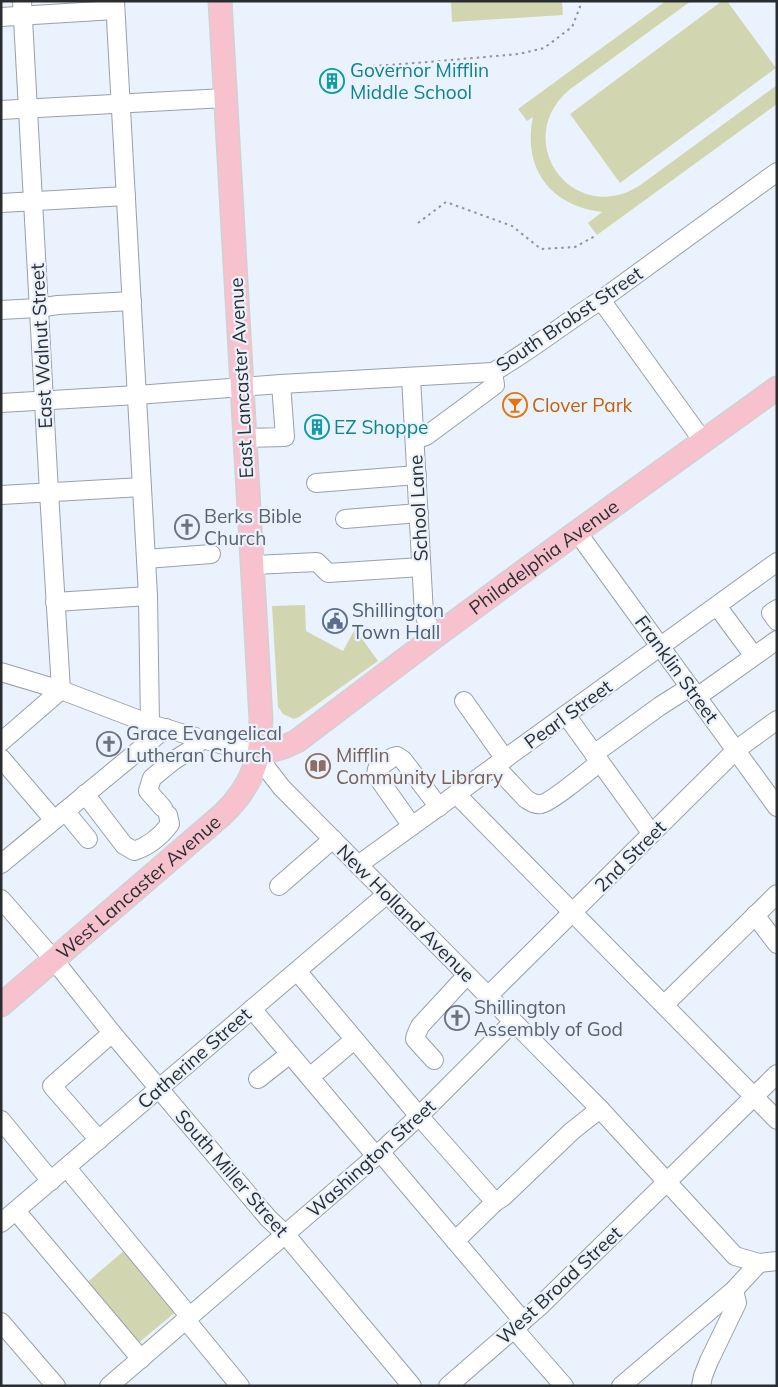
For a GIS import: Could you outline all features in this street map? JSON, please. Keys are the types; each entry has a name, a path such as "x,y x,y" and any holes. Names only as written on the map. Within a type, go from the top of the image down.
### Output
{"main road":[{"name":"East Lancaster Avenue","path":"220,1 261,719 258,754"},
{"name":"Philadelphia Avenue","path":"258,754 284,747 297,741 577,532 777,388"},
{"name":"West Lancaster Avenue","path":"1,1005 232,806 248,782 258,754"}],"street":[{"path":"1,17 22,8 115,5 148,596 158,726"},
{"name":"East Walnut Street","path":"22,8 48,492 61,690"},
{"path":"1,110 225,98"},
{"name":"South Brobst Street","path":"1,403 493,372 511,362 580,312 601,300 777,172"},
{"path":"1,203 126,196"},
{"path":"601,300 703,441"},
{"path":"1,310 132,301"},
{"path":"415,438 426,436 495,386 493,372"},
{"name":"School Lane","path":"411,377 424,614 433,638"},
{"path":"244,438 285,437 281,384"},
{"path":"316,483 417,475"},
{"path":"1,495 142,486"},
{"path":"345,519 419,514"},
{"name":"Franklin Street","path":"577,532 777,807"},
{"path":"146,559 211,554"},
{"path":"252,565 317,562 328,573 421,567"},
{"name":"Pearl Street","path":"358,865 777,562"},
{"path":"55,602 148,596"},
{"path":"716,606 754,656"},
{"path":"777,609 771,613 777,621"},
{"path":"464,701 500,763 526,799 532,803 543,804 660,706 693,692 777,640"},
{"path":"1,672 61,690 158,726 258,754"},
{"path":"1,742 61,690"},
{"path":"566,715 652,834"},
{"name":"2nd Street","path":"488,996 736,750 777,720"},
{"path":"1,864 85,794 158,726"},
{"path":"185,848 172,833 167,815 148,791 152,778 173,761 195,747 200,739"},
{"name":"New Holland Avenue","path":"258,754 282,788 600,1109 735,1256 759,1263 777,1261"},
{"path":"412,826 376,775 377,769 393,757 397,756 403,760 439,807"},
{"path":"1,758 59,815 88,839"},
{"path":"85,794 124,845 134,852 144,848 164,833 167,815"},
{"path":"456,794 777,1120"},
{"path":"279,886 333,839"},
{"name":"Catherine Street","path":"6,1218 387,894"},
{"path":"664,1005 777,894"},
{"name":"South Miller Street","path":"1,899 268,1218 285,1234 412,1386"},
{"path":"755,915 777,944"},
{"path":"296,971 495,1202"},
{"path":"434,1060 415,1039 416,1035 420,1026 467,975"},
{"path":"252,1009 456,1241 564,1386"},
{"name":"Washington Street","path":"110,1386 378,1154 514,1022"},
{"path":"99,1140 52,1086 112,1033"},
{"path":"310,1077 354,1040"},
{"path":"258,1079 290,1054"},
{"name":"West Broad Street","path":"448,1386 519,1325 777,1074"},
{"path":"456,1241 572,1130 600,1109"},
{"path":"1,1120 51,1181"},
{"path":"67,1168 188,1318 240,1386"},
{"path":"6,1218 141,1359"},
{"path":"621,1386 734,1290 759,1263"},
{"path":"701,1386 709,1361 737,1303 734,1290"},
{"path":"1,1322 56,1386"}],"path":[{"path":"373,66 519,54 544,48 572,27 580,7 579,1"},
{"path":"418,223 446,202 512,226 541,249 575,247 597,235"}],"green space":[{"path":"451,1 562,1 563,15 452,22"},
{"path":"666,1 691,1 569,90 552,110 546,132 548,154 557,172 572,187 592,195 615,196 639,186 777,85 777,104 597,235 588,223 602,212 568,202 544,182 532,153 533,117 527,121 518,109"},
{"path":"722,1 727,1 776,68 620,183 570,114"},
{"path":"305,605 306,631 343,651 355,629 378,661 294,719 283,714 278,707 272,606"},
{"path":"126,1249 178,1310 136,1345 84,1285"}],"place":[{"name":"Governor Mifflin Middle School","path":"332,81"},
{"name":"Clover Park","path":"515,405"},
{"name":"EZ Shoppe","path":"317,427"},
{"name":"Berks Bible Church","path":"187,527"},
{"name":"Shillington Town Hall","path":"335,621"},
{"name":"Grace Evangelical Lutheran Church","path":"109,744"},
{"name":"Mifflin Community Library","path":"318,766"},
{"name":"Shillington Assembly of God","path":"457,1018"}]}
